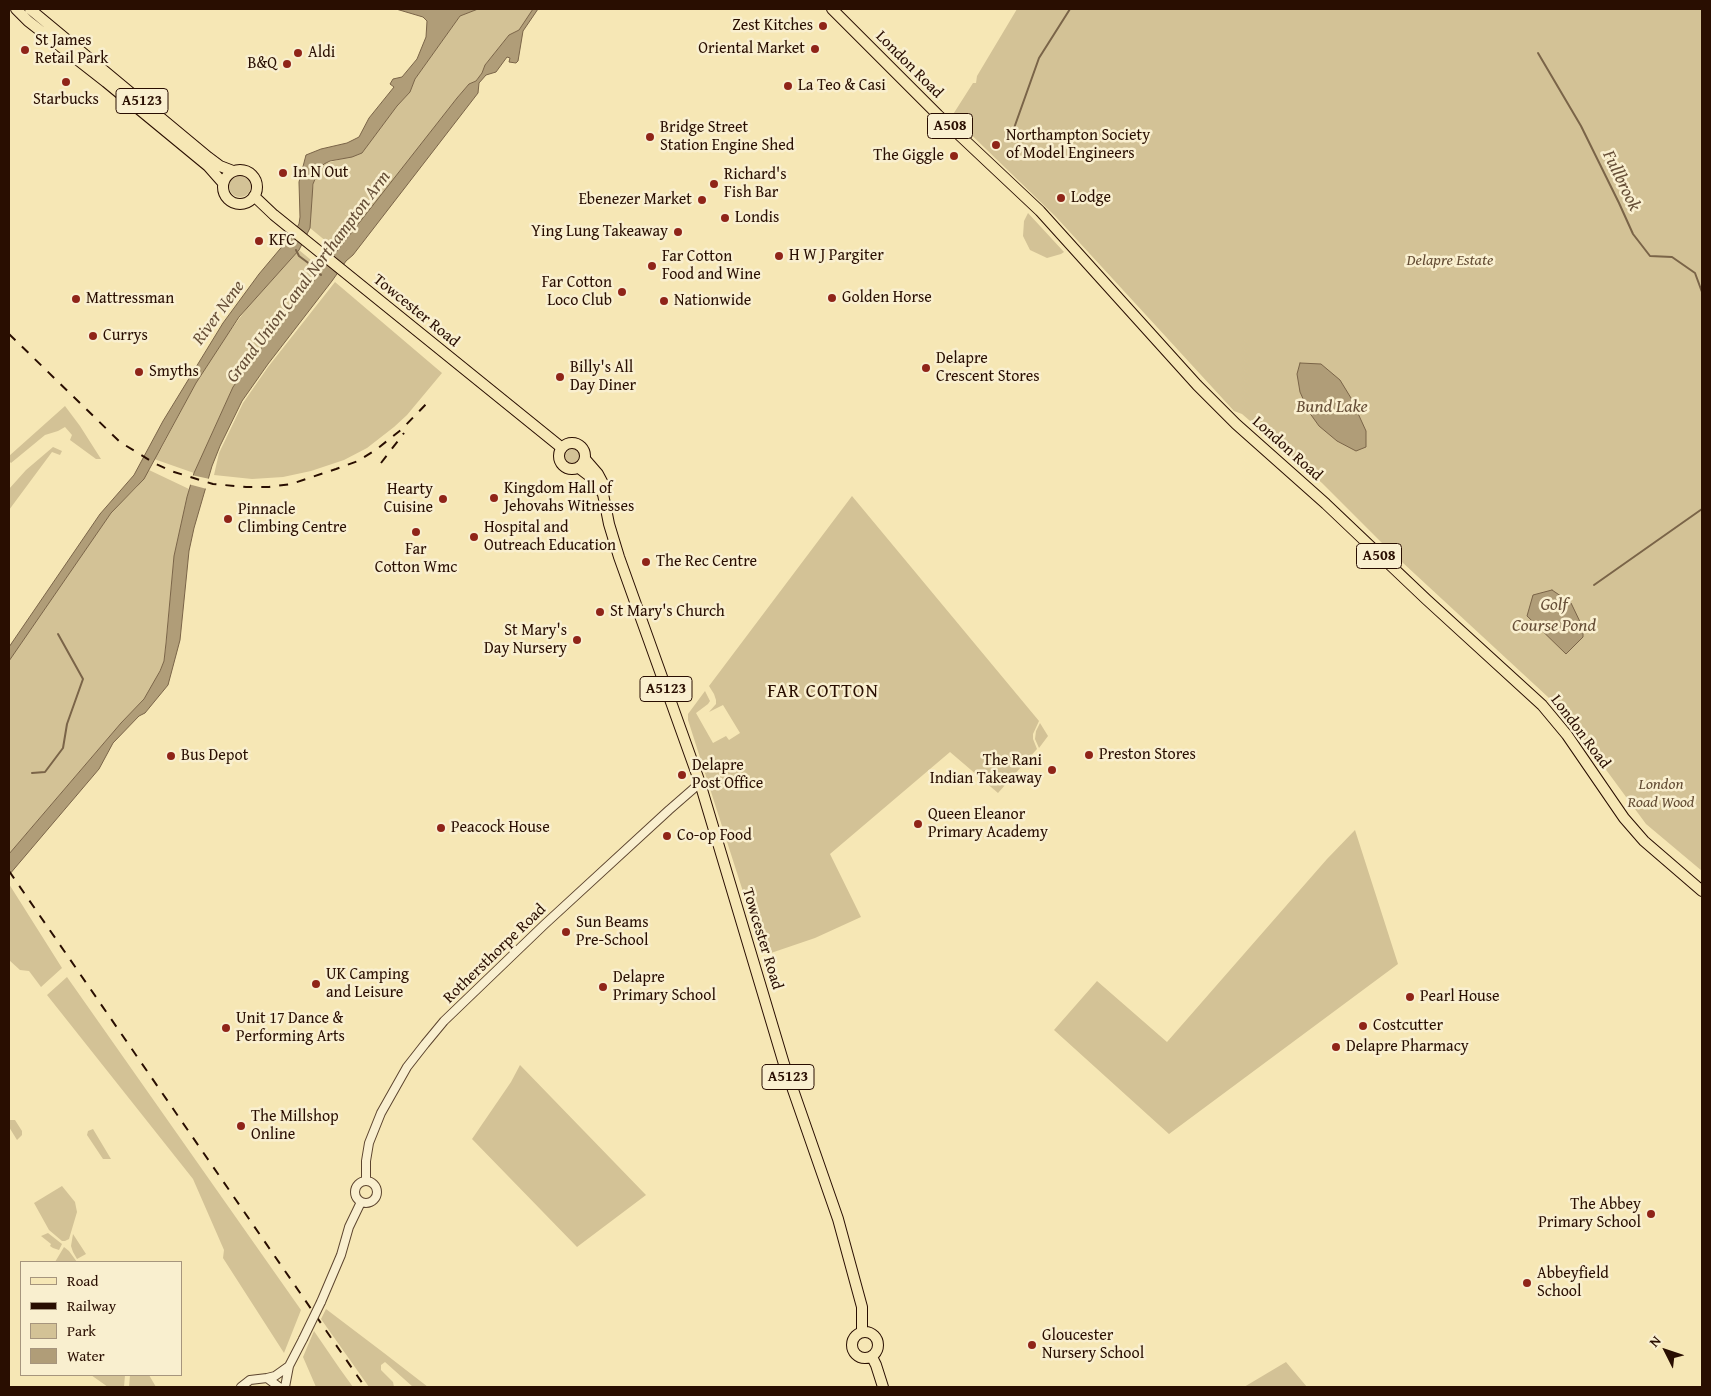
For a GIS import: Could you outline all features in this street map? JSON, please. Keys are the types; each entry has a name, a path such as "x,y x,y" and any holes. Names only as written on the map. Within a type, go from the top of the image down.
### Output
{"main road":[{"name":"A5123","path":"16,9 28,21 120,93 208,166 224,183 225,195 233,202 246,202 254,196 256,186 254,178 244,170 233,171 220,166 208,157 30,9"},
{"name":"London Road","path":"832,9 943,120 1040,212 1197,385 1236,424 1326,504 1542,705 1567,735 1624,818 1644,841 1702,891"},
{"path":"224,183 224,179 233,171"},
{"name":"Towcester Road","path":"254,196 274,215 562,448"},
{"path":"571,443 579,445 585,452 585,460 579,468 568,469 561,464 559,456 562,448 571,443"},
{"name":"Towcester Road","path":"585,460 598,474 608,493 615,524 619,557"},
{"name":"Towcester Road","path":"579,468 592,478 603,494 609,524 619,557 700,783 784,1064 838,1219 862,1308 862,1332"},
{"name":"A5123","path":"862,1332 853,1338 852,1350 860,1358 872,1357"},
{"path":"862,1332 870,1332 878,1342 877,1351 872,1357 883,1387"}],"street":[{"name":"Rothersthorpe Road","path":"366,1181 366,1161 369,1143 381,1113 407,1067 424,1044 444,1021 545,924 700,783"},
{"name":"Rothersthorpe Road","path":"366,1181 375,1185 377,1194 373,1201 370,1203 361,1202 356,1197 356,1189 361,1182 366,1181"},
{"name":"Rothersthorpe Road","path":"284,1387 289,1366 321,1302 341,1255 349,1227 361,1202"},
{"path":"241,1387 246,1382 254,1379 275,1376 289,1366"},
{"path":"267,1378 279,1387"}],"green space":[{"path":"478,9 533,9 519,30 509,35 485,65 476,81 469,84 457,98 338,251 310,228 315,176 324,164 362,153 397,106 410,92 415,79 460,16"},
{"name":"Delapre Estate","path":"1017,9 1702,9 1702,871 1646,824 1562,710 1389,550 1322,483 1242,414 1234,411 1056,217 952,116 973,83 976,83 977,76"},
{"path":"240,175 248,178 251,186 248,194 240,197 232,194 229,186 232,178"},
{"path":"1028,213 1064,252 1047,258 1030,250 1023,236 1024,221"},
{"path":"299,250 323,270 268,339 233,387 194,473 154,459 196,383 228,334 247,308"},
{"path":"335,282 442,373 407,415 394,427 367,448 344,460 311,471 283,477 252,479 214,475 219,453 243,403 268,367"},
{"path":"65,406 101,459 96,459 70,440 72,435 65,427 45,435 11,463 9,456"},
{"path":"53,447 62,451 60,455 52,452 9,510 9,489 26,470"},
{"path":"570,449 576,449 581,454 579,463 570,465 565,460 565,454"},
{"path":"149,470 189,489 174,556 164,661 144,699 121,723 9,854 9,661 111,513 137,487"},
{"path":"852,496 1039,721 1033,734 1037,749 998,793 950,752 830,854 861,917 815,938 768,954 762,951 688,720 688,714 705,691 710,701 696,713 713,743 726,736 729,740 740,733 723,705 709,712 716,704 716,700 709,686"},
{"path":"1040,723 1048,736 1039,748 1035,739"},
{"path":"1355,830 1398,964 1169,1134 1054,1030 1097,981 1167,1042 1327,859"},
{"path":"9,884 62,968 41,987 29,971 20,970 9,960"},
{"path":"67,977 301,1310 284,1353 223,1258 224,1250 193,1179 47,995"},
{"path":"520,1065 646,1195 577,1247 472,1139 511,1082"},
{"path":"9,1120 15,1120 22,1131 22,1135 17,1140 9,1127"},
{"path":"93,1129 111,1159 103,1159 87,1135 88,1131"},
{"path":"62,1186 75,1202 77,1212 69,1239 65,1241 62,1241 49,1230 34,1203"},
{"path":"48,1233 62,1244 59,1250 50,1246 51,1244 41,1236"},
{"path":"73,1234 86,1254 77,1259 71,1246"},
{"path":"64,1247 76,1261 56,1261"},
{"path":"326,1309 428,1387 413,1387 385,1362 381,1365 381,1370 393,1382 394,1387 369,1387 321,1319"},
{"path":"314,1331 353,1387 316,1387 303,1357"},
{"path":"1286,1362 1307,1387 1244,1387"},
{"path":"92,1376 125,1376 124,1387 108,1387"},
{"path":"130,1376 150,1376 156,1387 129,1387"}],"water":[{"path":"396,9 478,9 460,16 415,79 410,92 397,106 362,153 330,161 319,169 313,184 310,228 299,250 239,317 196,383 144,479 111,513 9,661 9,647 100,514 134,475 163,421 223,323 259,274 290,239 299,224 299,182 306,155 321,149 347,143 359,137 369,118 394,87 390,84 393,79 402,77 417,59 426,37 427,21 423,17"},
{"path":"533,9 538,9 523,31 518,61 516,63 509,62 510,58 507,57 496,72 486,75 479,83 478,93 353,255 346,261 242,401 212,466 194,528 189,551 180,640 168,685 145,713 139,716 113,743 99,769 9,875 9,854 121,723 144,699 160,671 164,661 174,556 187,497 194,473 233,387 268,339 457,98 469,84 476,81 485,65 509,35 519,30"},
{"name":"Bund Lake","path":"1300,363 1321,364 1340,380 1351,398 1366,431 1366,447 1356,451 1337,441 1319,426 1309,412 1300,392 1297,374"},
{"name":"Golf Course Pond","path":"1552,590 1571,603 1583,628 1583,637 1566,654 1527,616 1533,595"}],"pier":[{"path":"191,475 210,479 207,489 188,484"}],"waterway":[{"path":"1013,131 1039,58 1070,9"},
{"name":"Fullbrook","path":"1538,53 1581,126 1633,234 1650,256 1672,257 1695,273 1702,292"},
{"name":"Grand Union Canal Northampton Arm","path":"296,250 299,256 321,275"},
{"path":"1594,585 1702,509"},
{"path":"32,773 45,772 63,748 67,724 83,679 58,634"}],"railway":[{"path":"9,334 120,442 171,471 213,484 246,487 269,487 291,484 358,461 402,429 430,400"},
{"path":"381,463 404,433"},
{"path":"9,871 365,1387"}],"place":[{"name":"Zest Kitches","path":"823,26"},
{"name":"Oriental Market","path":"815,49"},
{"name":"St James Retail Park","path":"25,50"},
{"name":"Aldi","path":"298,53"},
{"name":"B&Q","path":"287,64"},
{"name":"Starbucks","path":"66,82"},
{"name":"La Teo & Casi","path":"788,86"},
{"name":"Bridge Street Station Engine Shed","path":"650,137"},
{"name":"Northampton Society of Model Engineers","path":"996,145"},
{"name":"The Giggle","path":"954,156"},
{"name":"In N Out","path":"283,173"},
{"name":"Richard's Fish Bar","path":"714,184"},
{"name":"Lodge","path":"1061,198"},
{"name":"Ebenezer Market","path":"702,200"},
{"name":"Londis","path":"725,218"},
{"name":"Ying Lung Takeaway","path":"678,232"},
{"name":"KFC","path":"259,241"},
{"name":"H W J Pargiter","path":"779,256"},
{"name":"Far Cotton Food and Wine","path":"652,266"},
{"name":"Far Cotton Loco Club","path":"622,292"},
{"name":"Golden Horse","path":"832,298"},
{"name":"Mattressman","path":"76,299"},
{"name":"Nationwide","path":"664,301"},
{"name":"Currys","path":"93,336"},
{"name":"Delapre Crescent Stores","path":"926,368"},
{"name":"Smyths","path":"139,372"},
{"name":"Billy's All Day Diner","path":"560,377"},
{"name":"Kingdom Hall of Jehovahs Witnesses","path":"494,498"},
{"name":"Hearty Cuisine","path":"443,499"},
{"name":"Pinnacle Climbing Centre","path":"228,519"},
{"name":"Far Cotton Wmc","path":"416,532"},
{"name":"Hospital and Outreach Education","path":"474,537"},
{"name":"The Rec Centre","path":"646,562"},
{"name":"St Mary's Church","path":"600,612"},
{"name":"St Mary's Day Nursery","path":"577,640"},
{"name":"Preston Stores","path":"1089,755"},
{"name":"Bus Depot","path":"171,756"},
{"name":"The Rani Indian Takeaway","path":"1052,770"},
{"name":"Delapre Post Office","path":"682,775"},
{"name":"Queen Eleanor Primary Academy","path":"918,824"},
{"name":"Peacock House","path":"441,828"},
{"name":"Co-op Food","path":"667,836"},
{"name":"Sun Beams Pre-School","path":"566,932"},
{"name":"UK Camping and Leisure","path":"316,984"},
{"name":"Delapre Primary School","path":"603,987"},
{"name":"Pearl House","path":"1410,997"},
{"name":"Costcutter","path":"1363,1026"},
{"name":"Unit 17 Dance & Performing Arts","path":"226,1028"},
{"name":"Delapre Pharmacy","path":"1336,1047"},
{"name":"The Millshop Online","path":"241,1126"},
{"name":"The Abbey Primary School","path":"1651,1214"},
{"name":"Abbeyfield School","path":"1527,1283"},
{"name":"Gloucester Nursery School","path":"1032,1345"}],"district":[{"name":"FAR COTTON","path":"823,692"}],"water label":[{"name":"River Nene","path":"219,313"}],"park label":[{"name":"London Road Wood","path":"1661,794"}]}
